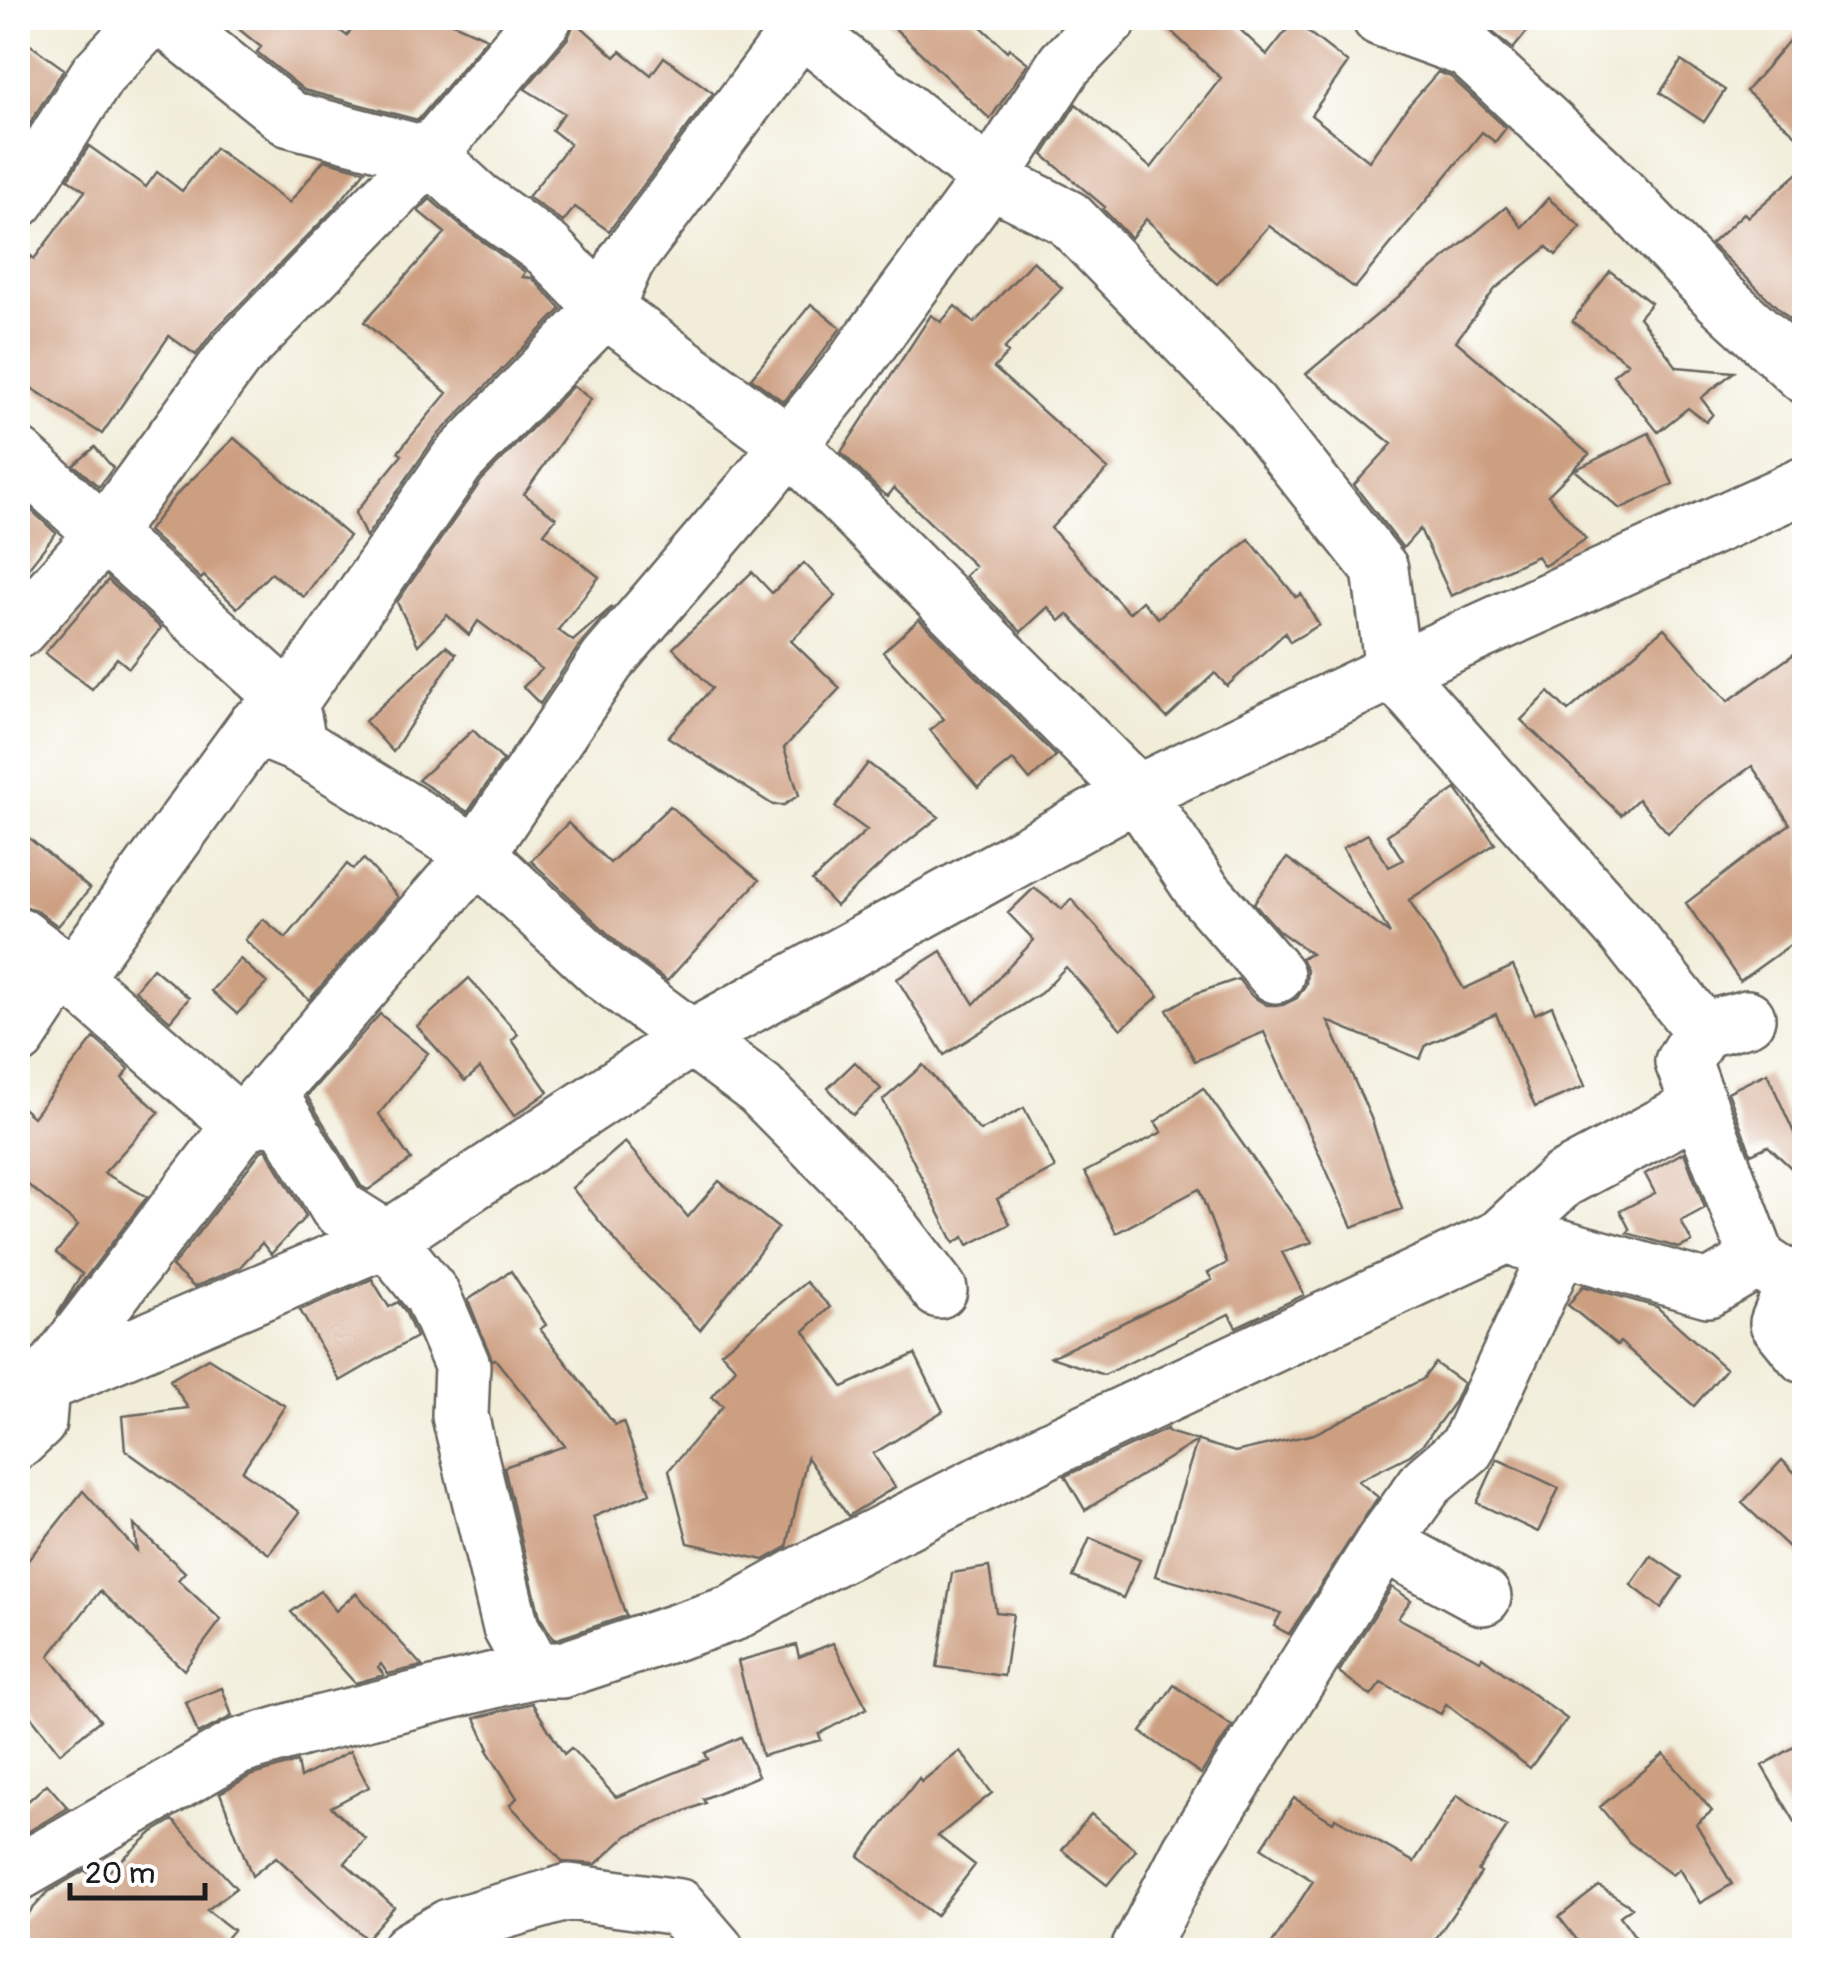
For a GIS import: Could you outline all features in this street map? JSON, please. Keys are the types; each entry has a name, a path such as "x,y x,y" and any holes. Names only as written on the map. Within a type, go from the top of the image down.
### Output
{"street":[{"path":"18,200 98,74 151,18"},
{"path":"164,18 290,119 429,155 478,200 548,250 606,309 790,446 1138,794 1202,890 1276,976"},
{"path":"18,630 104,534 235,354 429,155 544,18"},
{"path":"28,1414 240,1125 477,854 608,661 790,446 990,178 1065,64 1110,18"},
{"path":"1383,19 1468,50 1600,172 1720,298 1804,375"},
{"path":"62,969 76,972 281,724 457,461 606,309 626,261 799,21 990,178 1068,218 1251,406 1380,569 1393,672 1624,931 1725,1024 1683,1062 1700,1106 1786,1272 1778,1323 1804,1355"},
{"path":"18,456 104,534 281,724 477,854 603,972 760,1088 870,1200 940,1290"},
{"path":"28,1414 387,1239 694,1036 1138,794 1393,672 1804,485"},
{"path":"18,935 240,1125"},
{"path":"18,1037 62,969"},
{"path":"18,1874 238,1747 534,1670 562,1670 733,1614 804,1573 1052,1448 1500,1238 1562,1180 1700,1106"},
{"path":"240,1125 279,1110 338,1208 387,1239 432,1295 462,1365 460,1416 511,1628 534,1670"},
{"path":"1500,1238 1560,1247 1708,1289 1786,1272"},
{"path":"1139,1950 1190,1851 1383,1543 1427,1482 1467,1448 1560,1247"},
{"path":"1383,1543 1482,1597"},
{"path":"409,1950 449,1927 569,1892 680,1907 716,1950"}],"building":[{"path":"225,18 324,18 347,36 358,18 453,18 453,23 487,38 418,120 304,90 257,52 261,47"},
{"path":"884,18 972,18 1007,51 1009,48 1028,63 990,119"},
{"path":"1157,18 1232,18 1267,55 1294,21 1348,63 1311,115 1369,161 1438,72 1451,77 1506,128 1495,142 1482,132 1355,288 1269,226 1217,284 1146,219 1131,238 1105,207 1043,155 1076,104 1151,168 1221,78"},
{"path":"1538,18 1513,49 1479,21"},
{"path":"575,21 615,57 621,51 651,75 664,57 713,93 609,231 575,207 563,222 528,197 570,144 552,130 564,113 525,89 568,38"},
{"path":"1804,23 1804,142 1746,91"},
{"path":"18,36 64,69 18,142"},
{"path":"1681,61 1725,90 1704,122 1660,93"},
{"path":"89,146 146,187 157,172 182,191 215,148 289,203 324,160 365,171 333,210 212,333 196,355 169,336 102,434 18,379 18,275 85,191 68,179"},
{"path":"1804,168 1804,333 1711,244 1744,213 1748,217"},
{"path":"1548,198 1581,227 1556,255 1547,247 1495,289 1456,341 1589,454 1548,495 1586,539 1544,566 1537,556 1451,596 1420,529 1403,548 1354,485 1392,444 1306,374 1506,207 1522,227"},
{"path":"430,199 525,272 522,277 532,278 561,309 434,439 366,537 355,513 447,393 364,322 445,233 418,211"},
{"path":"1033,261 1062,288 1004,349 1008,353 994,368 1108,469 1051,528 1129,613 1142,601 1158,618 1249,539 1296,597 1301,594 1319,625 1290,642 1285,633 1227,686 1215,673 1167,718 1068,614 1060,621 1048,607 1021,632 965,576 975,566 894,488 888,496 880,491 841,452 931,315 941,322 955,306 974,323"},
{"path":"1610,271 1651,303 1639,317 1677,367 1734,372 1701,398 1713,414 1706,422 1688,408 1658,432 1613,375 1628,363 1572,321"},
{"path":"811,304 841,328 784,402 751,378"},
{"path":"573,386 591,399 524,494 556,518 544,533 599,577 558,630 573,641 612,607 581,643 540,704 523,687 542,669 478,621 469,635 447,615 418,645 397,602 481,481"},
{"path":"1649,433 1673,484 1620,509 1575,470"},
{"path":"234,438 349,536 304,597 271,573 237,608 148,531 176,495"},
{"path":"95,447 113,468 99,487 74,465"},
{"path":"27,506 56,533 18,581 18,514"},
{"path":"804,563 836,596 791,641 840,688 784,748 799,795 784,805 773,805 668,737 712,688 673,648 752,572 772,593"},
{"path":"108,580 161,628 129,668 117,658 92,689 45,653"},
{"path":"919,619 1056,756 1030,780 1013,760 978,788 930,730 944,719 883,652"},
{"path":"1664,628 1728,701 1804,647 1804,935 1740,981 1686,903 1790,824 1752,766 1704,800 1668,833 1638,799 1621,815 1521,720 1549,692 1568,711"},
{"path":"446,646 456,654 393,752 365,721"},
{"path":"473,730 503,760 468,812 418,780"},
{"path":"868,763 939,817 836,906 812,881 867,830 835,807"},
{"path":"1456,789 1495,844 1409,900 1464,989 1513,966 1535,1014 1552,1006 1585,1086 1535,1107 1496,1014 1426,1045 1420,1059 1328,1021 1371,1118 1402,1209 1352,1227 1264,1032 1195,1061 1167,1010 1197,993 1238,979 1252,996 1267,1005 1283,1005 1297,998 1306,984 1307,970 1301,958 1311,954 1279,931 1254,903 1287,858 1390,934 1343,848 1368,834 1389,867 1403,860 1387,835"},
{"path":"670,806 759,880 667,981 623,948 531,861 568,823 610,863"},
{"path":"18,829 90,889 58,926 36,910 18,904"},
{"path":"364,859 398,897 309,1000 245,940 263,919 286,938 347,864 353,869"},
{"path":"1034,888 1062,909 1071,899 1159,996 1121,1029 1066,967 1041,993 944,1055 897,979 941,951 974,1004 1034,940 1008,913"},
{"path":"240,959 267,983 237,1014 211,991"},
{"path":"153,968 189,998 170,1021 135,990"},
{"path":"469,978 518,1034 512,1040 548,1092 514,1116 480,1068 465,1081 417,1026"},
{"path":"380,1014 428,1053 379,1114 411,1160 368,1190 361,1186 307,1096"},
{"path":"94,1038 129,1069 122,1078 159,1112 104,1173 147,1197 57,1315 82,1274 56,1253 78,1225 18,1177 18,1104 33,1117"},
{"path":"855,1062 881,1089 853,1115 828,1088"},
{"path":"923,1065 980,1131 1024,1108 1055,1168 997,1199 1010,1224 968,1245 964,1237 954,1243 883,1100"},
{"path":"1767,1073 1804,1155 1804,1180 1768,1146 1751,1154 1728,1092"},
{"path":"1203,1088 1312,1242 1282,1252 1304,1295 1236,1327 1229,1314 1104,1375 1051,1357 1212,1280 1208,1273 1227,1263 1199,1189 1116,1233 1085,1172 1162,1132 1155,1122"},
{"path":"625,1142 688,1217 719,1181 778,1228 700,1330 633,1262 572,1188"},
{"path":"266,1149 306,1216 271,1254 262,1243 239,1268 194,1287 172,1267"},
{"path":"1684,1152 1705,1208 1681,1221 1692,1242 1679,1248 1627,1233 1630,1230 1620,1211 1655,1193 1645,1174"},
{"path":"511,1271 546,1325 540,1329 615,1425 623,1422 650,1493 593,1517 626,1616 557,1639 553,1639 540,1617 504,1467 565,1446 492,1360 468,1300"},
{"path":"372,1279 389,1307 398,1302 405,1311 416,1337 340,1381 300,1310"},
{"path":"806,1282 830,1307 804,1331 843,1387 915,1354 943,1411 873,1454 895,1487 848,1516 807,1457 787,1547 764,1560 688,1543 669,1470 723,1406 712,1397 736,1368 721,1352"},
{"path":"1583,1286 1657,1307 1726,1369 1694,1406 1620,1342 1617,1345 1568,1305"},
{"path":"208,1358 285,1406 242,1471 300,1512 269,1554 125,1450 122,1416 188,1408 170,1380"},
{"path":"1435,1363 1463,1383 1455,1401 1424,1443 1410,1455 1358,1481 1378,1497 1289,1634 1274,1626 1281,1613 1155,1576 1197,1441 1085,1510 1065,1476 1167,1429 1235,1452 1314,1434 1423,1379"},
{"path":"1497,1459 1559,1488 1538,1532 1477,1503"},
{"path":"1782,1460 1804,1482 1804,1561 1742,1503"},
{"path":"83,1491 137,1551 134,1525 185,1572 178,1580 221,1620 184,1670 100,1591 49,1656 100,1720 60,1753 18,1700 18,1573"},
{"path":"1090,1538 1140,1560 1123,1598 1073,1577"},
{"path":"1651,1556 1682,1577 1661,1608 1631,1585"},
{"path":"989,1567 996,1612 1013,1614 1004,1676 937,1667 952,1573"},
{"path":"1392,1587 1411,1600 1398,1618 1480,1660 1482,1657 1567,1719 1530,1768 1446,1704 1441,1714 1381,1683 1371,1696 1339,1672"},
{"path":"320,1591 336,1611 356,1593 422,1666 388,1674 381,1664 378,1667 384,1675 355,1683 291,1612"},
{"path":"833,1643 867,1708 819,1734 821,1740 762,1756 738,1661 796,1645 799,1657"},
{"path":"1174,1685 1232,1726 1201,1774 1141,1732"},
{"path":"222,1688 232,1716 198,1734 186,1702"},
{"path":"532,1703 564,1754 571,1748 616,1797 708,1759 705,1753 741,1737 758,1776 628,1835 596,1864 563,1862 510,1805 517,1798 487,1750 475,1718"},
{"path":"1804,1741 1804,1837 1762,1766"},
{"path":"350,1751 369,1787 331,1807 366,1839 345,1863 394,1907 366,1939 276,1857 252,1876 220,1793 250,1776 297,1762 300,1778"},
{"path":"960,1751 992,1793 938,1836 975,1865 936,1916 859,1856 919,1778 921,1782"},
{"path":"1664,1754 1712,1811 1696,1824 1732,1884 1700,1903 1679,1869 1672,1875 1629,1842 1600,1807"},
{"path":"47,1784 68,1808 24,1834 18,1827 18,1810"},
{"path":"1457,1795 1507,1827 1428,1950 1268,1950 1313,1881 1262,1848 1294,1798 1414,1862"},
{"path":"1091,1814 1136,1850 1107,1885 1062,1850"},
{"path":"173,1820 236,1888 207,1910 233,1930 216,1950 18,1950 18,1925 48,1892 85,1870 97,1882 153,1832"},
{"path":"1599,1886 1632,1907 1620,1916 1645,1950 1585,1950 1559,1917"}]}
